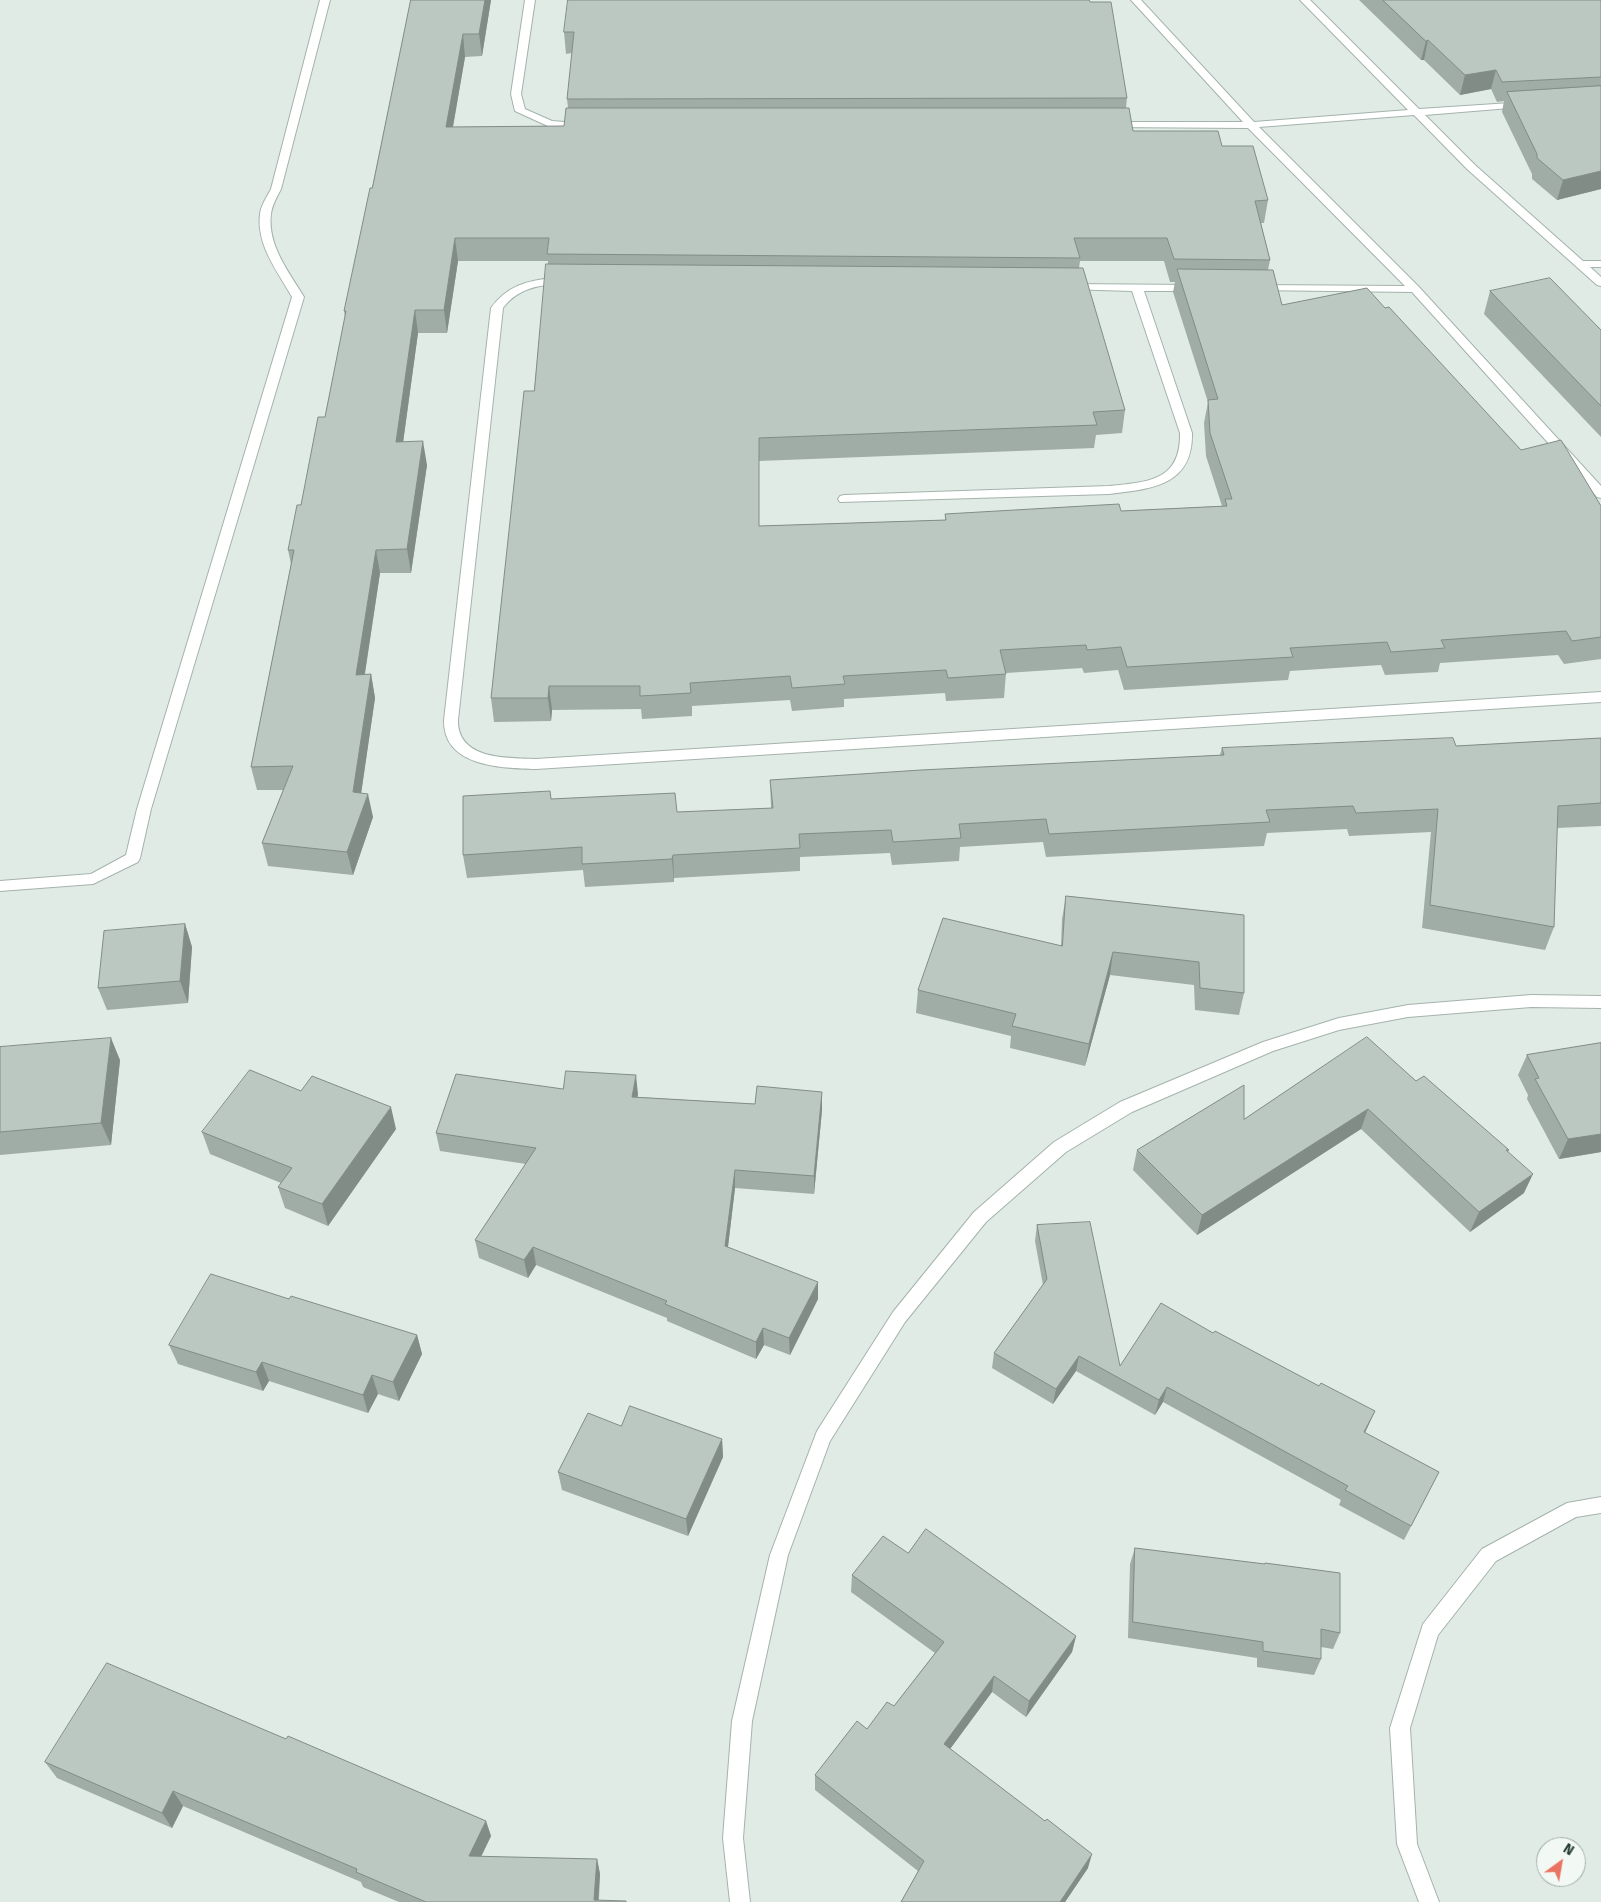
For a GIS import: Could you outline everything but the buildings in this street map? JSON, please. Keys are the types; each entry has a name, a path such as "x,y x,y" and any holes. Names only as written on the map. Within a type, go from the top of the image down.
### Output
{"street":[{"path":"0,886 93,879 133,858 144,809 298,297 269,248 266,236 265,213 276,189 325,0"},
{"path":"530,0 516,94 520,111 550,124 593,126"},
{"path":"1136,0 1251,125 1416,289 1601,494"},
{"path":"1305,0 1471,167 1582,264 1601,283"},
{"path":"1101,125 1251,125 1416,111 1530,104"},
{"path":"1582,264 1601,264"},
{"path":"574,281 554,281 514,289 503,298 497,308 452,709 452,733 464,752 494,762 536,764 1601,697"},
{"path":"1058,287 1207,288"},
{"path":"844,499 1109,490 1143,486 1172,475 1185,456 1186,433 1137,288"},
{"path":"1246,288 1416,289"},
{"path":"740,1902 733,1838 742,1721 779,1555 823,1437 899,1317 980,1217 1060,1147 1126,1107 1268,1046 1339,1024 1408,1011 1531,1001 1601,1002"},
{"path":"1429,1902 1407,1844 1400,1728 1430,1630 1489,1555 1573,1509 1601,1505"}]}
